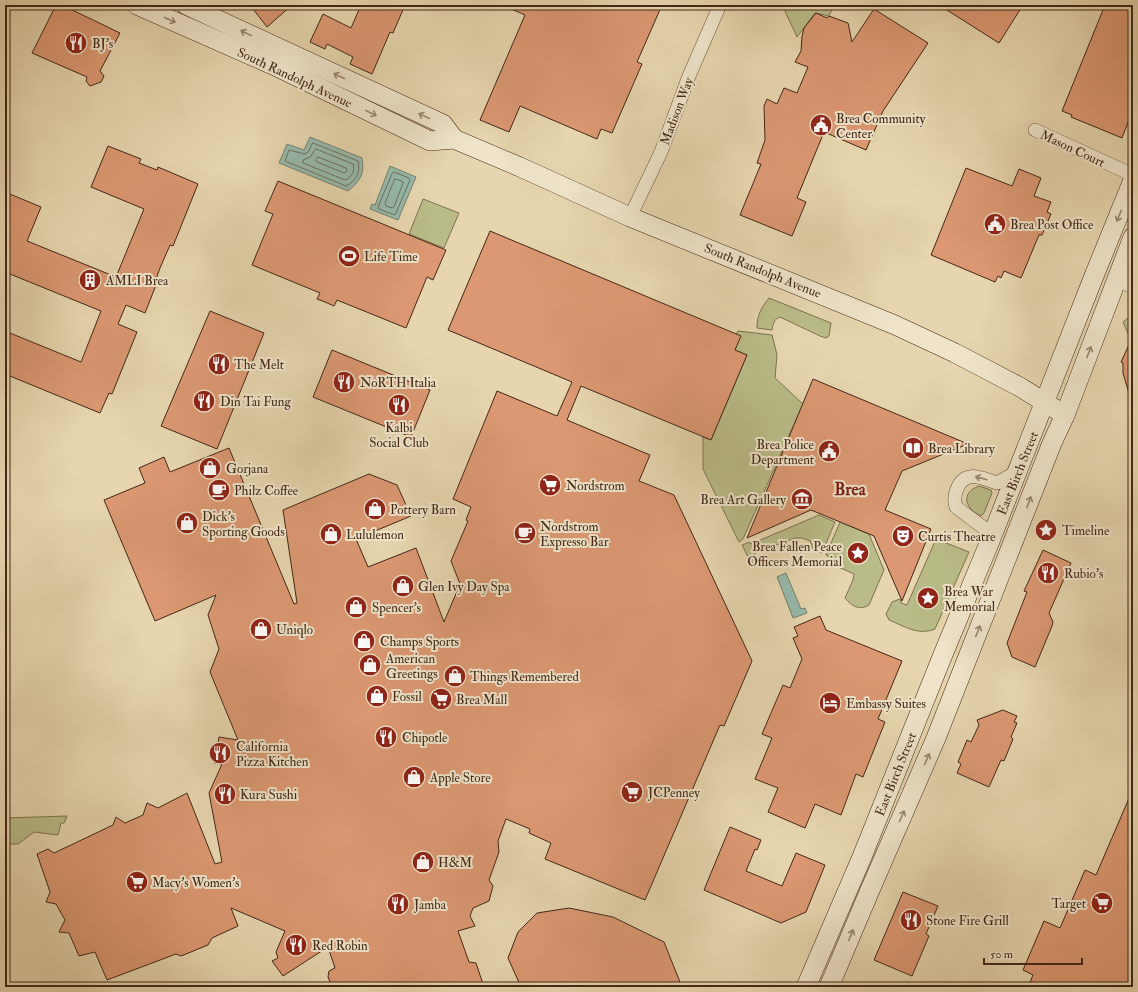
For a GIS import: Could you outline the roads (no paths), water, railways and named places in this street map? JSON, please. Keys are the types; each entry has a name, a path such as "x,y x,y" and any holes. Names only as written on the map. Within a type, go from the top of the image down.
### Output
{"street":[{"name":"South Randolph Avenue","path":"137,5 273,65 430,141 454,139 630,217 902,328 955,353 1065,414"},
{"name":"South Randolph Avenue","path":"186,5 443,124 454,139"},
{"name":"Madison Way","path":"630,217 661,152 689,76 720,5"},
{"name":"Mason Court","path":"1035,130 1133,175"},
{"name":"East Birch Street","path":"806,987 862,857 990,541 1091,282 1133,180"},
{"name":"East Birch Street","path":"829,987 936,738 1052,443 1065,414 1133,237"},
{"path":"1116,279 1133,287"},
{"path":"990,541 988,531 956,507 954,501 958,485 969,476 976,476 997,483 1017,472"}],"water":[{"path":"310,137 362,158 363,168 361,177 348,191 279,163 287,144 304,150"},
{"path":"390,166 416,177 398,220 370,209 372,204 375,205"},
{"path":"786,573 801,609 805,608 807,613 793,618 777,577"}],"place":[{"name":"BJ's","path":"76,43"},
{"name":"Brea Community Center","path":"821,125"},
{"name":"Brea Post Office","path":"995,224"},
{"name":"Life Time","path":"349,256"},
{"name":"AMLI Brea","path":"90,280"},
{"name":"The Melt","path":"219,364"},
{"name":"NoRTH Italia","path":"344,382"},
{"name":"Din Tai Fung","path":"204,401"},
{"name":"Kalbi Social Club","path":"399,405"},
{"name":"Brea Library","path":"913,448"},
{"name":"Brea Police Department","path":"829,451"},
{"name":"Gorjana","path":"210,468"},
{"name":"Nordstrom","path":"550,485"},
{"name":"Philz Coffee","path":"219,490"},
{"name":"Brea Art Gallery","path":"802,499"},
{"name":"Pottery Barn","path":"375,509"},
{"name":"Dick's Sporting Goods","path":"187,523"},
{"name":"Timeline","path":"1046,530"},
{"name":"Nordstrom Expresso Bar","path":"525,533"},
{"name":"Lululemon","path":"331,534"},
{"name":"Curtis Theatre","path":"903,536"},
{"name":"Brea Fallen Peace Officers Memorial","path":"858,553"},
{"name":"Rubio's","path":"1048,573"},
{"name":"Glen Ivy Day Spa","path":"403,586"},
{"name":"Brea War Memorial","path":"928,598"},
{"name":"Spencer's","path":"356,607"},
{"name":"Uniqlo","path":"261,629"},
{"name":"Champs Sports","path":"364,641"},
{"name":"American Greetings","path":"370,665"},
{"name":"Things Remembered","path":"455,676"},
{"name":"Fossil","path":"377,696"},
{"name":"Brea Mall","path":"441,699"},
{"name":"Embassy Suites","path":"830,703"},
{"name":"Chipotle","path":"386,737"},
{"name":"California Pizza Kitchen","path":"220,753"},
{"name":"Apple Store","path":"414,777"},
{"name":"JCPenney","path":"632,792"},
{"name":"Kura Sushi","path":"225,794"},
{"name":"H&M","path":"423,862"},
{"name":"Macy's Women's","path":"137,882"},
{"name":"Target","path":"1102,903"},
{"name":"Jamba","path":"398,904"},
{"name":"Stone Fire Grill","path":"911,920"},
{"name":"Red Robin","path":"296,945"}],"district":[{"name":"Brea","path":"850,489"}]}
